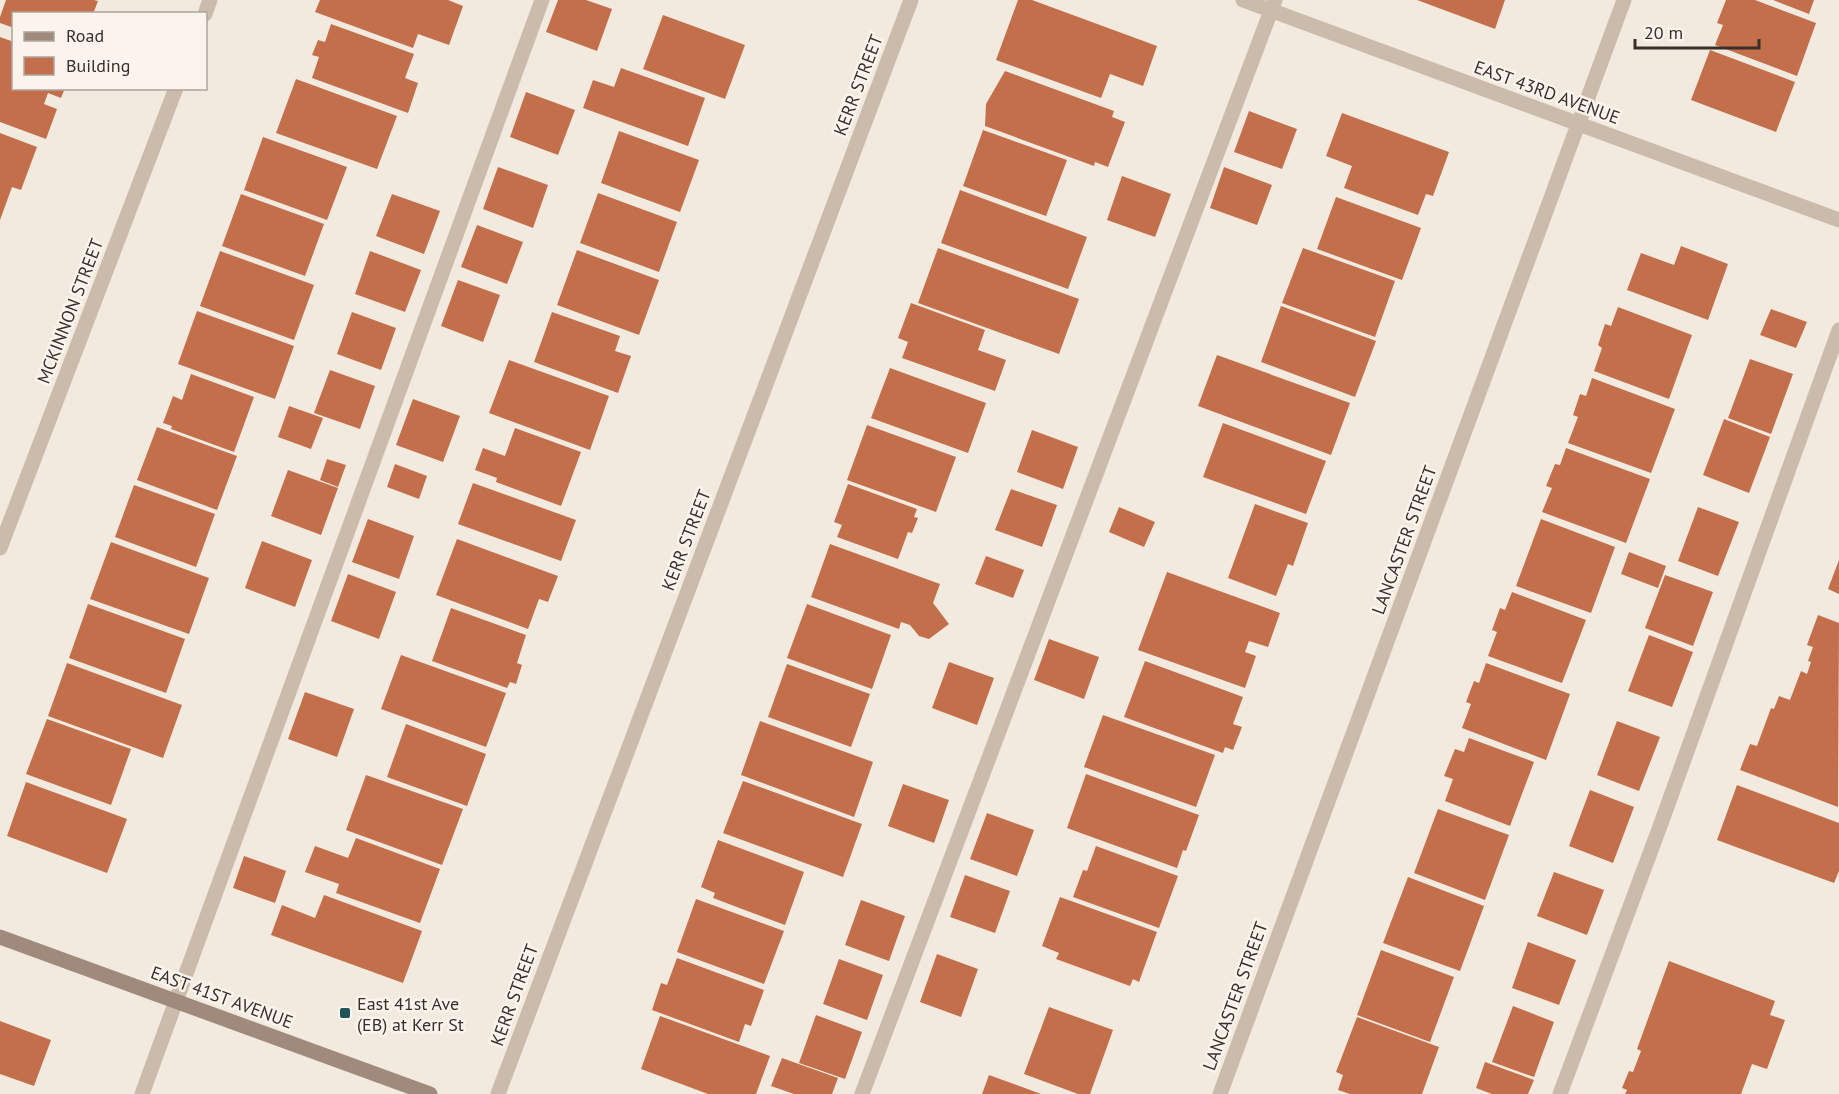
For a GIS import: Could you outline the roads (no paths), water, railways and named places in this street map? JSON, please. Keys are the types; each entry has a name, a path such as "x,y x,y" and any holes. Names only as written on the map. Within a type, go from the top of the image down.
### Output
{"main road":[{"name":"EAST 41ST AVENUE","path":"0,937 430,1094"}],"street":[{"path":"142,1094 542,0"},
{"name":"KERR STREET","path":"498,1094 911,0"},
{"name":"EAST 43RD AVENUE","path":"1243,0 1273,5 1579,125 1839,220"},
{"name":"LANCASTER STREET","path":"1220,1094 1624,0"},
{"path":"862,1094 1273,5"},
{"name":"MCKINNON STREET","path":"0,548 175,90"},
{"path":"1560,1094 1659,829 1839,330"}],"place":[{"name":"East 41st Ave (EB) at Kerr St","path":"345,1013"}]}
